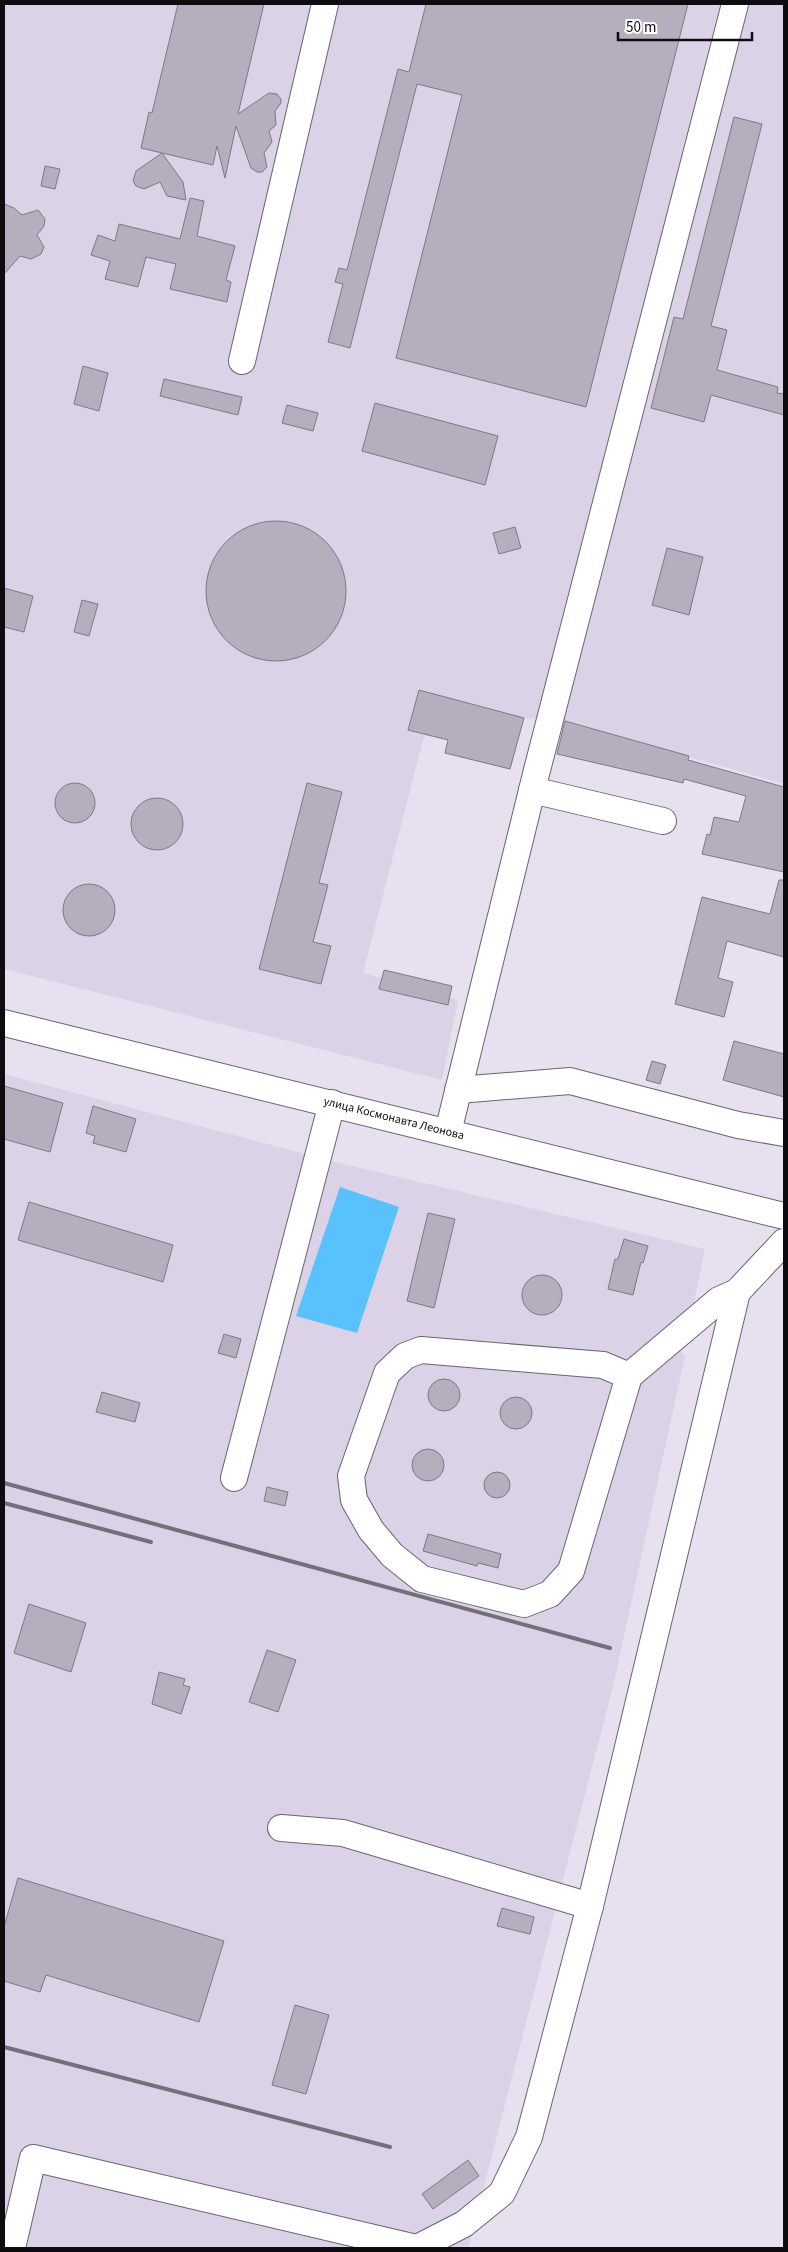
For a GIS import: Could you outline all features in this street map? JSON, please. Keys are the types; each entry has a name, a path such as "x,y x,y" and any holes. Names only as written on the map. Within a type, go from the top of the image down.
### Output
{"street":[{"path":"242,361 325,4"},
{"path":"448,1132 532,790 735,4"},
{"path":"532,790 663,821"},
{"name":"улица Космонавта Леонова","path":"4,1023 784,1216"},
{"path":"458,1090 570,1080 738,1125 784,1133"},
{"path":"234,1478 332,1103"},
{"path":"629,1376 602,1365 421,1350 405,1356 387,1374 351,1476 354,1500 371,1530 392,1555 422,1578 524,1604 550,1594 571,1571 629,1376 720,1300 737,1292 784,1242"},
{"path":"12,2248 32,2158 417,2248 464,2224 502,2194 529,2137 590,1906 737,1292"},
{"path":"281,1828 343,1833 590,1906"}],"shaded area":[{"path":"4,4 784,4 784,784 563,721 524,718 435,694 363,973 458,1000 442,1080 4,969"},
{"path":"4,1074 335,1162 705,1249 693,1307 665,1335 685,1356 614,1682 468,2248 4,2248"}],"water":[{"path":"340,1187 399,1207 357,1333 296,1316"}],"building":[{"path":"178,4 264,4 238,114 269,93 277,94 281,99 281,103 275,111 276,125 269,131 272,142 264,153 267,167 262,172 257,172 251,168 236,126 225,178 217,146 213,165 141,148 149,112 152,113"},
{"path":"426,4 688,4 586,407 396,358 462,95 417,84 350,348 328,342 343,284 335,282 339,268 347,270 398,69 409,72"},
{"path":"734,117 762,124 711,326 727,330 717,370 778,387 777,393 784,394 784,415 711,395 704,422 651,408 674,317 683,319"},
{"path":"162,153 183,182 186,200 167,196 160,182 144,189 136,186 133,181 136,171"},
{"path":"45,166 60,169 55,189 41,186"},
{"path":"190,198 204,201 197,236 235,246 226,280 231,282 227,302 170,289 176,264 146,257 138,287 105,279 110,261 91,255 98,235 115,241 119,224 180,239"},
{"path":"4,204 14,208 22,215 38,210 45,219 44,226 37,235 44,247 41,254 31,259 20,256 4,274"},
{"path":"83,366 108,373 99,411 74,404"},
{"path":"164,379 242,397 238,415 160,396"},
{"path":"375,403 498,436 485,485 362,451"},
{"path":"287,405 318,413 313,431 282,423"},
{"path":"276,521 290,522 303,526 315,532 326,541 335,552 341,564 345,577 345,605 341,618 335,630 326,641 315,650 303,656 290,660 276,661 262,660 249,656 237,650 226,641 217,630 211,618 207,605 206,591 207,577 211,564 217,552 226,541 237,532 249,526 262,522"},
{"path":"515,527 521,548 499,554 493,533"},
{"path":"667,548 703,557 689,615 652,605"},
{"path":"4,588 33,596 24,632 4,627"},
{"path":"82,600 98,604 89,636 74,632"},
{"path":"419,690 524,718 510,769 445,753 448,740 408,730"},
{"path":"565,721 689,756 688,760 784,787 784,872 702,854 707,834 710,835 714,817 739,822 746,796 684,779 683,783 557,754"},
{"path":"79,783 86,786 92,792 95,803 94,811 86,820 79,823 71,823 64,820 56,811 55,799 58,792 67,784"},
{"path":"307,783 342,792 319,883 328,885 313,942 331,946 321,984 259,969"},
{"path":"157,798 171,802 179,810 183,824 179,838 171,846 157,850 143,846 135,838 131,824 135,810 143,802"},
{"path":"779,880 784,880 784,957 727,941 718,978 733,982 724,1017 675,1004 702,897 770,914"},
{"path":"89,884 103,888 111,896 115,910 111,924 103,932 89,936 75,932 67,924 63,910 67,896 75,888"},
{"path":"384,970 452,986 448,1005 379,989"},
{"path":"734,1041 784,1054 784,1097 723,1080"},
{"path":"652,1061 666,1065 660,1084 646,1080"},
{"path":"4,1086 63,1103 50,1152 4,1139"},
{"path":"93,1106 136,1119 126,1152 93,1143 95,1136 86,1133"},
{"path":"29,1202 173,1245 163,1282 18,1240"},
{"path":"428,1213 455,1219 434,1308 407,1301"},
{"path":"624,1239 648,1246 643,1263 641,1262 633,1295 608,1289 615,1259 618,1259"},
{"path":"542,1275 556,1281 562,1295 556,1309 542,1315 528,1309 522,1295 528,1281"},
{"path":"224,1334 241,1339 236,1358 218,1353"},
{"path":"444,1379 450,1380 455,1384 459,1389 459,1401 455,1406 450,1410 444,1411 438,1410 433,1406 429,1401 428,1395 429,1389 433,1384 438,1380"},
{"path":"102,1392 140,1403 135,1422 96,1412"},
{"path":"516,1397 522,1398 527,1402 531,1407 531,1419 527,1424 522,1428 516,1429 510,1428 505,1424 501,1419 500,1413 501,1407 505,1402 510,1398"},
{"path":"428,1449 434,1450 439,1454 443,1459 443,1471 439,1476 434,1480 428,1481 422,1480 417,1476 413,1471 412,1465 413,1459 417,1454 422,1450"},
{"path":"497,1472 507,1475 510,1485 507,1495 497,1498 487,1495 484,1485 487,1475"},
{"path":"267,1487 288,1492 285,1506 264,1501"},
{"path":"428,1534 501,1554 498,1568 478,1563 477,1566 423,1551"},
{"path":"29,1604 86,1623 71,1672 14,1653"},
{"path":"267,1650 296,1660 278,1712 249,1702"},
{"path":"159,1672 185,1679 183,1685 190,1687 181,1714 152,1704"},
{"path":"18,1878 224,1941 199,2022 46,1975 40,1992 4,1981 4,1927"},
{"path":"502,1908 534,1917 530,1934 497,1926"},
{"path":"295,2005 329,2015 306,2094 272,2085"},
{"path":"468,2160 479,2176 433,2209 422,2194"}],"railway":[{"path":"4,1483 610,1648"},
{"path":"4,1503 151,1542"},
{"path":"4,2047 390,2147"}]}
